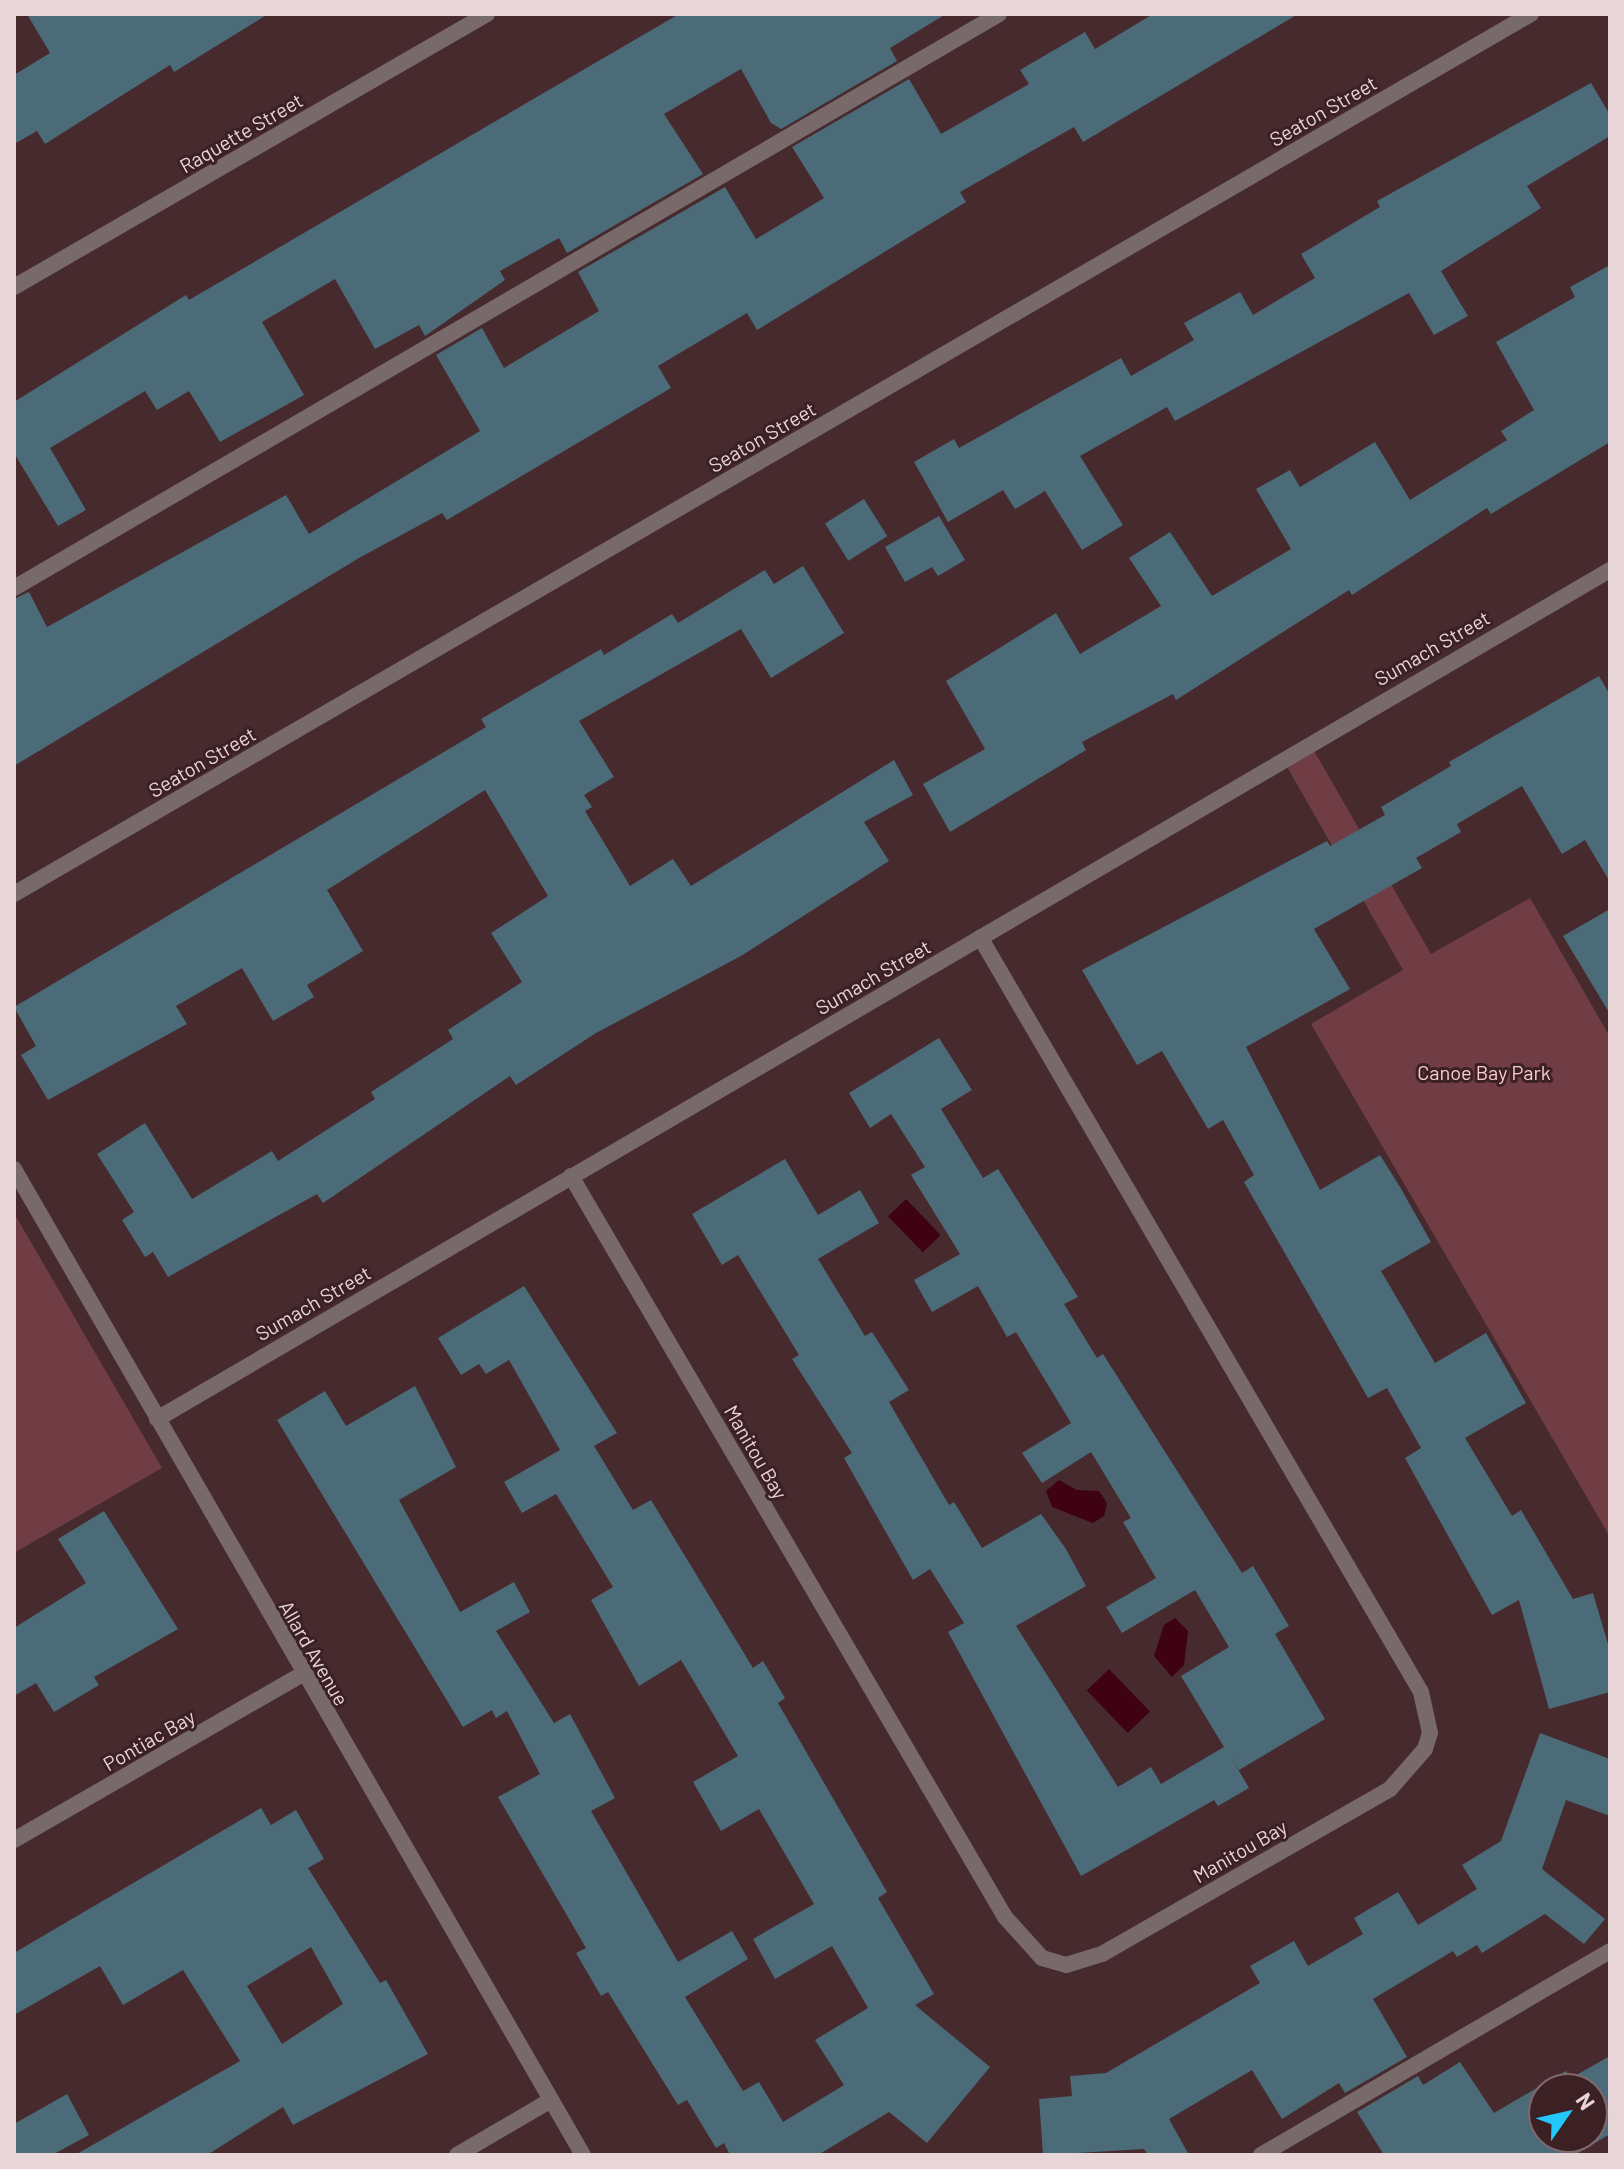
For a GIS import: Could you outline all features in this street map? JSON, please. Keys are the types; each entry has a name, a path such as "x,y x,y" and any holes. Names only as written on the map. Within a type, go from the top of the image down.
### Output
{"street":[{"name":"Raquette Street","path":"14,287 487,14"},
{"path":"14,588 999,14"},
{"name":"Seaton Street","path":"14,894 1531,14"},
{"name":"Sumach Street","path":"157,1419 1610,570"},
{"name":"Manitou Bay","path":"571,1176 1005,1917 1042,1958 1066,1965 1102,1954 1390,1789 1425,1749 1430,1733 1421,1692 980,937"},
{"name":"Allard Avenue","path":"14,1169 583,2155"},
{"name":"Pontiac Bay","path":"14,1840 303,1674"},
{"path":"1261,2155 1610,1951"},
{"path":"457,2155 551,2100"}],"green space":[{"name":"Canoe Bay Park","path":"1309,742 1431,954 1530,898 1610,1037 1610,1537 1311,1024 1403,970 1282,758"},
{"path":"14,1213 162,1468 14,1553"}],"shaded area":[{"path":"906,1199 941,1235 923,1252 888,1216"},
{"path":"1059,1480 1077,1490 1099,1491 1107,1503 1104,1516 1093,1523 1052,1507 1046,1491"},
{"path":"1175,1618 1188,1631 1184,1665 1172,1677 1154,1656 1164,1625"},
{"path":"1109,1669 1150,1711 1128,1733 1087,1691"}],"building":[{"path":"27,14 268,14 174,72 170,65 45,144 37,131 14,144 14,75 50,53"},
{"path":"679,14 946,14 890,48 897,61 781,129 771,123 741,69 664,114 703,174 567,253 559,238 500,271 505,280 425,336 419,325 375,349 335,279 262,322 304,395 220,442 189,391 157,410 145,391 50,448 86,510 58,526 14,453 14,402 186,295 189,300"},
{"path":"1153,14 1298,14 1083,142 1074,127 960,192 966,202 757,330 747,313 658,366 671,388 447,520 442,513 359,558 14,766 14,599 29,592 47,627 286,495 309,534 480,431 436,355 482,328 504,368 599,311 578,272 725,187 756,239 824,198 792,147 909,79 941,134 1029,84 1020,70 1085,32 1095,49"},
{"path":"1591,83 1610,115 1610,136 1527,186 1541,208 1441,271 1468,316 1434,335 1409,293 1175,421 1167,407 1080,456 1123,525 1082,550 1045,491 1015,509 1003,490 948,522 914,462 954,439 959,448 1121,358 1131,376 1194,340 1184,323 1240,292 1253,315 1315,278 1301,254 1380,207 1377,201"},
{"path":"1610,265 1610,442 1491,514 1487,508 1352,595 1349,590 1176,700 1173,694 1082,742 1086,750 950,832 923,784 985,749 946,681 1056,613 1080,654 1161,606 1129,558 1170,532 1212,596 1291,549 1256,489 1290,470 1300,487 1375,442 1410,500 1507,440 1501,431 1534,410 1496,342 1575,297 1570,287"},
{"path":"864,499 887,536 848,561 825,523"},
{"path":"939,516 965,560 938,576 932,567 905,582 885,547"},
{"path":"803,566 844,633 771,678 741,629 579,721 614,777 584,795 592,807 585,811 630,886 673,859 691,886 894,760 913,795 864,822 889,861 741,956 596,1033 516,1085 510,1076 323,1203 317,1194 168,1277 153,1252 145,1257 122,1220 134,1212 97,1154 145,1123 192,1199 272,1151 278,1161 375,1099 371,1092 453,1039 448,1030 522,982 491,933 548,896 485,790 327,890 363,951 307,985 314,997 273,1021 242,968 176,1006 187,1024 48,1100 21,1055 36,1046 14,1007 486,727 481,719 601,649 604,655 672,614 678,623 765,570 774,584"},
{"path":"1599,676 1610,695 1610,882 1585,840 1562,854 1522,786 1457,824 1461,832 1416,858 1422,868 1314,929 1350,989 1246,1047 1320,1190 1380,1155 1400,1187 1431,1242 1381,1271 1435,1363 1486,1333 1526,1403 1465,1438 1512,1516 1521,1510 1573,1599 1593,1593 1610,1651 1610,1692 1549,1709 1519,1600 1492,1615 1405,1458 1421,1448 1387,1388 1368,1398 1244,1182 1254,1175 1223,1120 1208,1129 1162,1051 1137,1065 1082,970 1327,841 1330,846 1385,815 1381,807 1451,766 1449,762"},
{"path":"1610,909 1610,1014 1563,936"},
{"path":"939,1038 972,1090 941,1109 983,1178 998,1169 1078,1297 1064,1304 1097,1358 1103,1354 1242,1573 1253,1566 1289,1626 1275,1634 1325,1719 1239,1770 1231,1757 1249,1788 1218,1806 1214,1800 1081,1876 948,1632 964,1623 930,1569 913,1580 844,1458 852,1453 792,1359 799,1355 738,1255 722,1265 692,1214 785,1159 818,1215 860,1190 879,1223 818,1259 865,1336 872,1332 909,1390 889,1402 949,1505 954,1502 982,1548 1041,1514 1066,1549 1086,1586 1016,1626 1118,1787 1151,1767 1161,1784 1224,1747 1181,1676 1229,1647 1195,1590 1122,1633 1106,1607 1156,1578 1123,1522 1131,1518 1091,1452 1042,1483 1022,1453 1071,1423 1016,1332 1007,1337 978,1286 932,1312 914,1280 960,1254 911,1175 925,1167 891,1114 870,1128 849,1093"},
{"path":"524,1286 617,1433 594,1446 633,1510 651,1500 753,1668 763,1661 785,1698 778,1703 887,1892 878,1898 934,1994 915,2005 990,2067 927,2143 889,2112 818,2155 730,2155 724,2143 716,2148 687,2100 678,2105 608,1992 601,1996 576,1953 586,1948 498,1797 540,1774 507,1711 496,1718 492,1710 463,1727 277,1420 325,1391 346,1426 415,1386 456,1467 399,1500 460,1612 514,1582 530,1612 496,1631 554,1723 570,1714 615,1798 591,1811 678,1962 732,1931 748,1959 685,1997 743,2091 759,2082 783,2122 844,2085 815,2040 868,2008 832,1946 775,1979 753,1939 814,1904 759,1809 721,1831 693,1782 738,1756 681,1660 639,1686 591,1600 613,1587 556,1494 522,1513 504,1482 560,1450 509,1360 486,1374 479,1364 461,1375 438,1338"},
{"path":"104,1511 178,1629 94,1677 99,1685 54,1712 36,1683 14,1696 14,1628 86,1583 58,1539"},
{"path":"1540,1733 1610,1759 1610,1816 1566,1800 1542,1869 1605,1919 1584,1944 1545,1914 1482,1953 1477,1945 1457,1957 1453,1951 1373,1999 1407,2057 1345,2093 1339,2083 1282,2119 1252,2070 1169,2119 1189,2155 1148,2155 1144,2149 1043,2155 1039,2099 1072,2096 1070,2076 1106,2073 1260,1983 1250,1966 1294,1941 1308,1966 1363,1934 1354,1918 1398,1892 1418,1925 1477,1889 1462,1865 1501,1841"},
{"path":"261,1808 271,1825 296,1810 324,1859 308,1868 380,1983 386,1980 428,2054 293,2125 283,2107 207,2155 75,2155 240,2061 183,1970 123,2005 100,1966 14,2015 14,1953","holes":["311,1947 343,2004 282,2044 247,1986"]},
{"path":"1610,2056 1610,2134 1608,2073 1580,2073"},
{"path":"1460,2062 1494,2113 1528,2093 1528,2153 1578,2153 1384,2155 1357,2112 1418,2076 1423,2085"},
{"path":"67,2094 89,2135 52,2155 14,2155 14,2124"}]}
